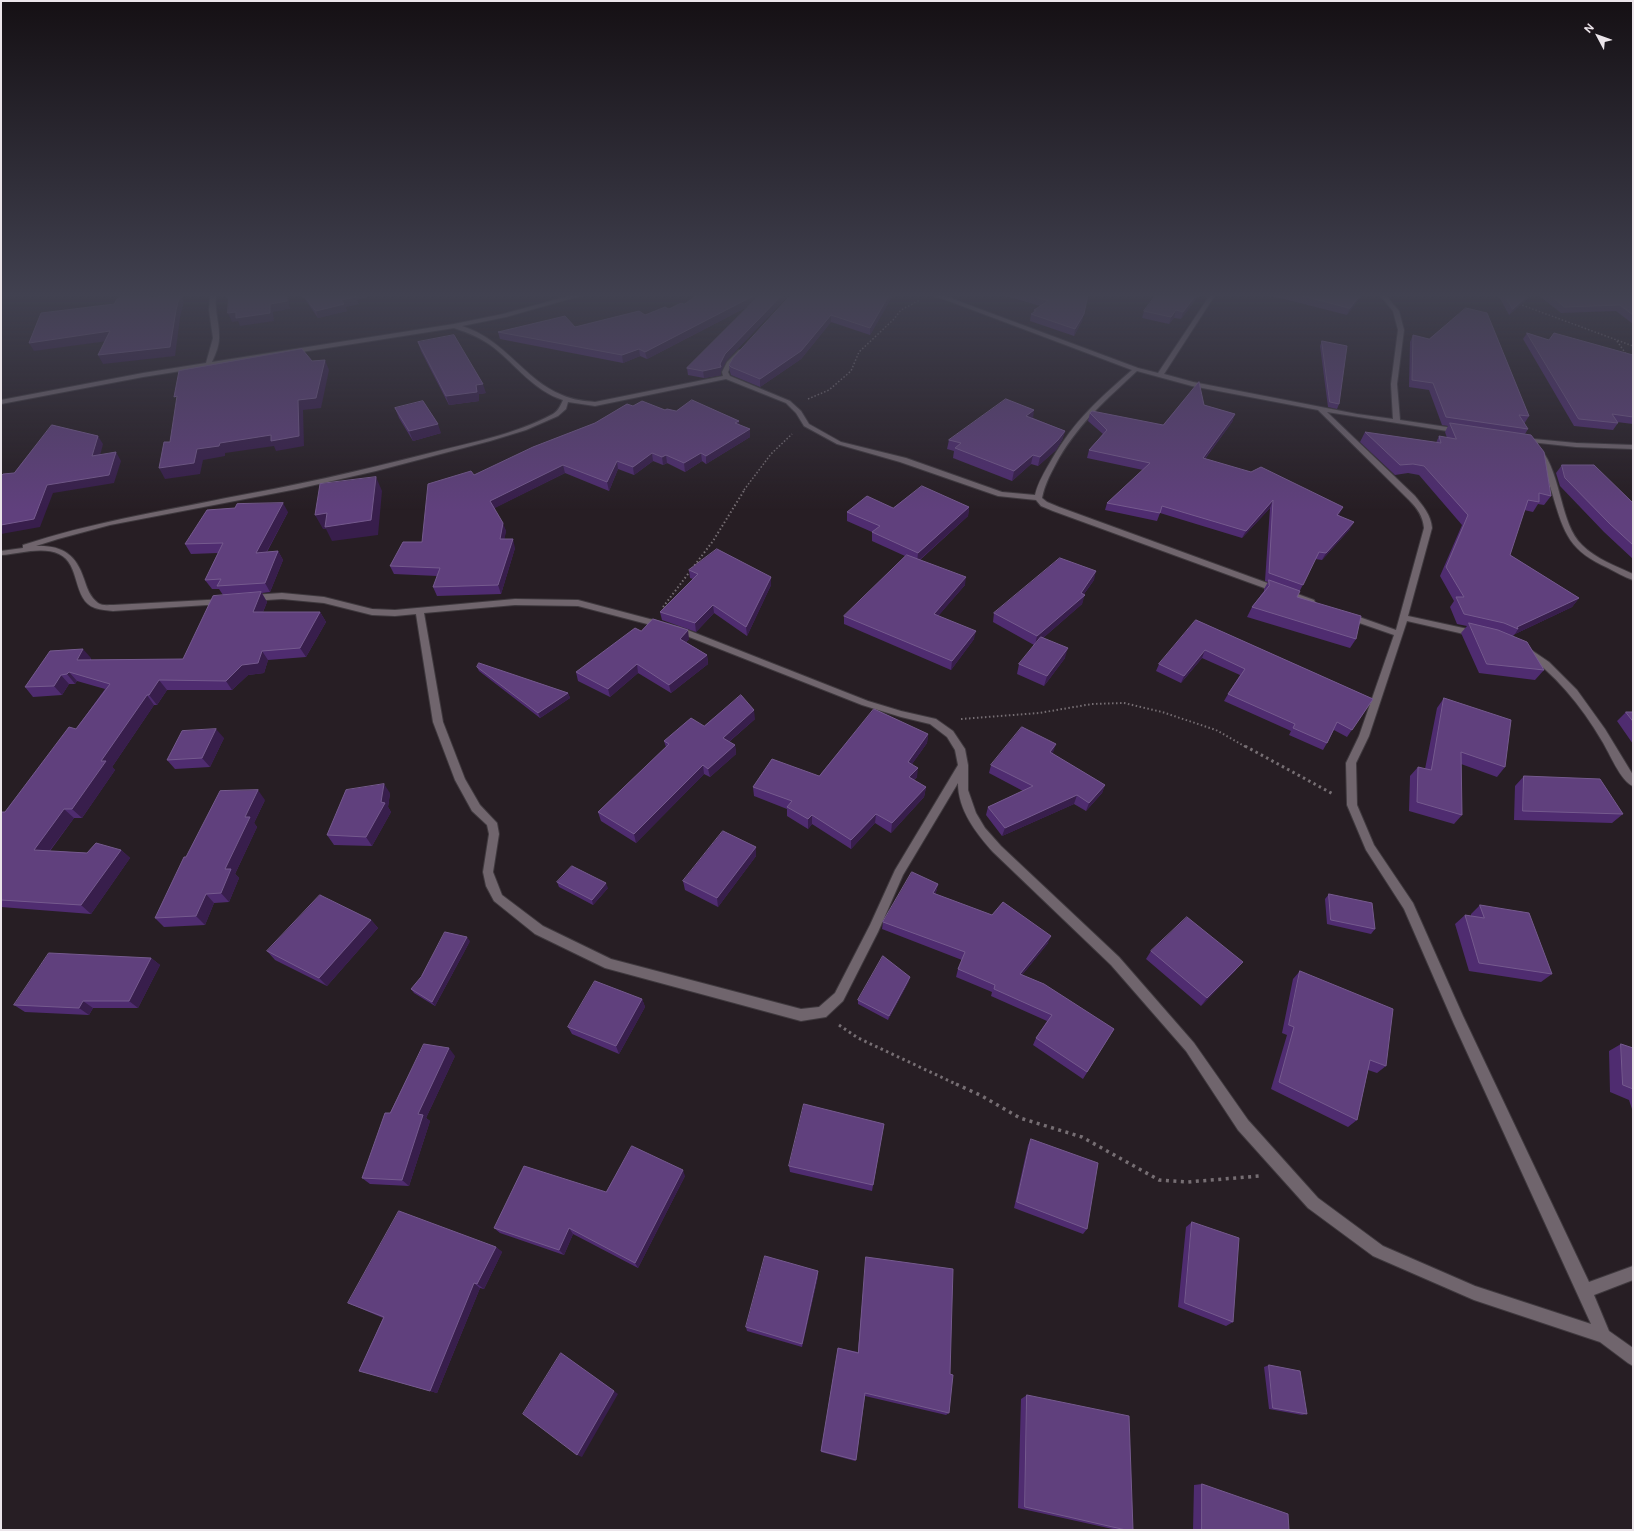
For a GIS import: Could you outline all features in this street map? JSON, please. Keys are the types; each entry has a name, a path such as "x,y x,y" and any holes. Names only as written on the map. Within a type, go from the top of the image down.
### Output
{"street":[{"path":"1,402 192,366"},
{"path":"517,366 542,388 565,401 578,404 595,404 727,378 791,405 799,412 806,425 839,443 903,460 1001,494 1038,498 1044,504 1056,509 1317,604"},
{"path":"727,366 725,372 727,378"},
{"path":"1129,366 1192,384 1320,409 1467,432"},
{"path":"1160,375 1166,366"},
{"path":"1396,366 1394,384 1398,422"},
{"path":"1038,498 1038,490 1051,467 1088,412 1136,369"},
{"path":"5,553 55,537 110,523 297,487 376,469 488,440 524,429 556,416 563,409 565,401"},
{"path":"1320,409 1412,498 1428,520 1428,528 1405,618 1364,736 1352,763 1352,805 1370,847 1409,906 1458,1020 1585,1291 1604,1336"},
{"path":"1513,439 1633,447"},
{"path":"1528,441 1540,453 1550,470 1554,490 1570,532 1578,546 1598,560 1633,577"},
{"path":"5,553 49,548 60,551 71,557 89,600 96,606 112,608 282,596 324,600 372,612 420,612 515,602 548,601 578,603 677,629 866,702 901,714 933,721 950,734 960,749 963,765 962,790 981,831 997,849 1115,961 1190,1048 1243,1125 1312,1204 1378,1251 1474,1293 1604,1336 1633,1358"},
{"path":"420,612 438,722 460,780 476,808 492,823 494,834 488,872 492,886 498,898 539,930 609,964 801,1015 822,1013 839,998 874,928 899,873 963,765"},
{"path":"1340,613 1399,634"},
{"path":"1405,618 1490,636"},
{"path":"1517,645 1541,659 1555,672 1597,724 1631,777"},
{"path":"1585,1291 1633,1273"}],"path":[{"path":"791,405 829,390 851,371 853,366"},
{"path":"651,622 711,543 764,462 783,439 806,425"},
{"path":"933,721 1039,713 1092,704 1124,703 1162,712 1216,730 1352,805"},
{"path":"822,1013 858,1038 982,1096 1020,1118 1082,1137 1160,1180 1188,1182 1285,1173"}],"building":[{"path":"204,366 323,366 316,398 298,400 299,436 271,441 271,435 220,443 219,446 197,449 194,463 159,468 164,442 170,442 177,396 174,397 179,371"},
{"path":"431,366 473,366 483,384 476,385 477,392 446,396"},
{"path":"689,366 721,367 703,371 687,368"},
{"path":"730,366 778,366 760,379"},
{"path":"1325,366 1344,366 1339,404 1330,402"},
{"path":"1412,366 1509,366 1529,416 1519,415 1528,429 1446,417 1433,383 1412,380"},
{"path":"1547,366 1633,366 1633,417 1612,414 1618,423 1579,419"},
{"path":"1199,382 1204,405 1235,414 1203,458 1251,472 1261,467 1343,507 1337,515 1354,522 1326,553 1319,552 1303,585 1269,573 1273,500 1246,531 1162,506 1160,513 1107,503 1150,463 1089,450 1107,430 1090,413 1092,411 1163,425"},
{"path":"1006,399 1034,410 1026,416 1065,431 1040,457 1033,455 1014,471 955,448 961,443 949,440"},
{"path":"692,400 739,421 735,423 750,429 706,456 701,453 684,463 666,455 662,457 652,453 633,467 617,461 607,482 563,465 490,501 503,523 500,539 513,539 498,585 433,587 440,568 390,566 403,542 422,542 428,484 471,471 474,475 533,447 595,423 627,404 633,406 642,401 665,410 676,411"},
{"path":"423,401 438,424 409,431 395,408"},
{"path":"1450,423 1531,435 1544,452 1551,496 1539,493 1539,502 1528,500 1510,555 1579,598 1517,627 1518,629 1504,623 1464,614 1456,597 1464,597 1446,567 1468,515 1424,466 1413,464 1400,465 1365,432 1441,443 1439,436 1456,439"},
{"path":"52,425 98,436 92,456 116,452 109,475 47,485 34,519 1,525 1,476 3,474 14,473"},
{"path":"1562,465 1594,465 1633,503 1633,545 1565,478"},
{"path":"376,477 371,520 325,527 327,513 315,515 320,484"},
{"path":"922,486 969,507 918,553 872,532 880,526 847,512 867,496 893,508"},
{"path":"283,503 256,553 278,551 265,583 217,586 221,579 205,580 223,543 185,544 207,510 235,508 237,504"},
{"path":"717,549 771,577 746,627 713,605 695,623 660,612 698,574 689,570"},
{"path":"907,555 966,577 934,614 976,631 952,661 844,616"},
{"path":"1060,558 1096,571 1081,593 1085,595 1037,636 994,613"},
{"path":"1269,580 1300,591 1297,597 1361,616 1356,639 1252,607 1269,586"},
{"path":"261,592 253,612 320,612 300,648 262,651 258,663 242,665 226,681 159,680 101,761 106,761 72,809 64,809 34,850 87,853 96,843 121,850 81,905 1,900 2,812 5,812 69,727 76,729 110,684 69,672 61,675 54,686 25,687 50,651 83,649 77,660 183,659 213,596"},
{"path":"653,619 688,630 680,639 707,655 669,685 637,664 608,689 576,672 635,628 641,631"},
{"path":"1196,620 1373,699 1352,730 1337,722 1327,743 1293,728 1295,724 1228,694 1245,669 1205,650 1184,676 1159,664"},
{"path":"1469,623 1498,630 1527,642 1544,670 1487,664"},
{"path":"1041,637 1068,648 1047,676 1019,664"},
{"path":"479,663 568,693 538,713 477,667"},
{"path":"741,695 754,710 723,738 735,745 708,769 703,765 634,834 598,812 669,744 664,741 691,718 704,726"},
{"path":"1444,698 1511,720 1505,767 1461,752 1462,815 1417,802 1418,767 1431,770"},
{"path":"874,709 928,734 908,762 918,768 909,777 926,787 892,823 876,814 851,840 812,815 808,819 787,807 792,801 753,787 772,759 819,776"},
{"path":"1626,712 1633,712 1633,721"},
{"path":"1022,727 1056,744 1050,752 1105,785 1089,803 1077,795 1005,828 988,807 1033,786 991,765"},
{"path":"216,729 202,758 167,760 182,731"},
{"path":"1524,776 1600,779 1623,814 1523,811"},
{"path":"384,784 381,802 385,803 366,837 327,835 346,790"},
{"path":"258,790 245,817 250,817 225,869 231,869 221,893 206,894 196,916 155,918 184,857 186,857 220,791"},
{"path":"723,831 756,847 717,898 683,881"},
{"path":"572,866 606,883 592,900 557,882"},
{"path":"912,872 938,884 933,893 992,915 1003,902 1051,936 1020,974 1044,984 1114,1029 1087,1072 1036,1038 1052,1015 994,989 995,985 958,969 965,952 883,922"},
{"path":"1329,894 1372,903 1375,929 1331,920"},
{"path":"320,895 371,920 319,978 267,951"},
{"path":"1480,905 1529,913 1552,974 1479,963 1465,915 1484,918"},
{"path":"1187,917 1243,962 1207,998 1151,951"},
{"path":"445,932 467,937 432,1002 411,989 421,977"},
{"path":"49,953 151,958 129,1001 83,1001 79,1008 14,1005"},
{"path":"883,956 910,977 889,1016 858,1000"},
{"path":"1300,971 1393,1009 1386,1066 1370,1060 1357,1120 1279,1082 1294,1027 1289,1025"},
{"path":"595,981 642,999 616,1046 568,1027"},
{"path":"424,1044 449,1048 418,1114 423,1115 402,1180 362,1178 385,1113 390,1113"},
{"path":"1621,1044 1633,1048 1633,1089 1623,1085"},
{"path":"804,1104 884,1124 873,1185 789,1166"},
{"path":"1031,1139 1098,1163 1087,1229 1017,1202"},
{"path":"632,1146 683,1170 635,1263 569,1228 559,1250 494,1228 524,1166 606,1192"},
{"path":"399,1211 496,1247 477,1284 474,1283 430,1391 359,1371 384,1317 348,1303"},
{"path":"1192,1222 1239,1238 1233,1322 1185,1303"},
{"path":"765,1256 818,1271 802,1344 746,1327"},
{"path":"866,1257 953,1269 950,1374 953,1375 949,1413 865,1393 856,1460 821,1451 838,1348 858,1353"},
{"path":"561,1353 614,1391 577,1455 523,1414"},
{"path":"1269,1365 1300,1371 1307,1414 1273,1408"},
{"path":"1027,1395 1129,1416 1133,1530 1126,1530 1025,1507"},
{"path":"1202,1484 1288,1514 1289,1530 1202,1530"}]}
